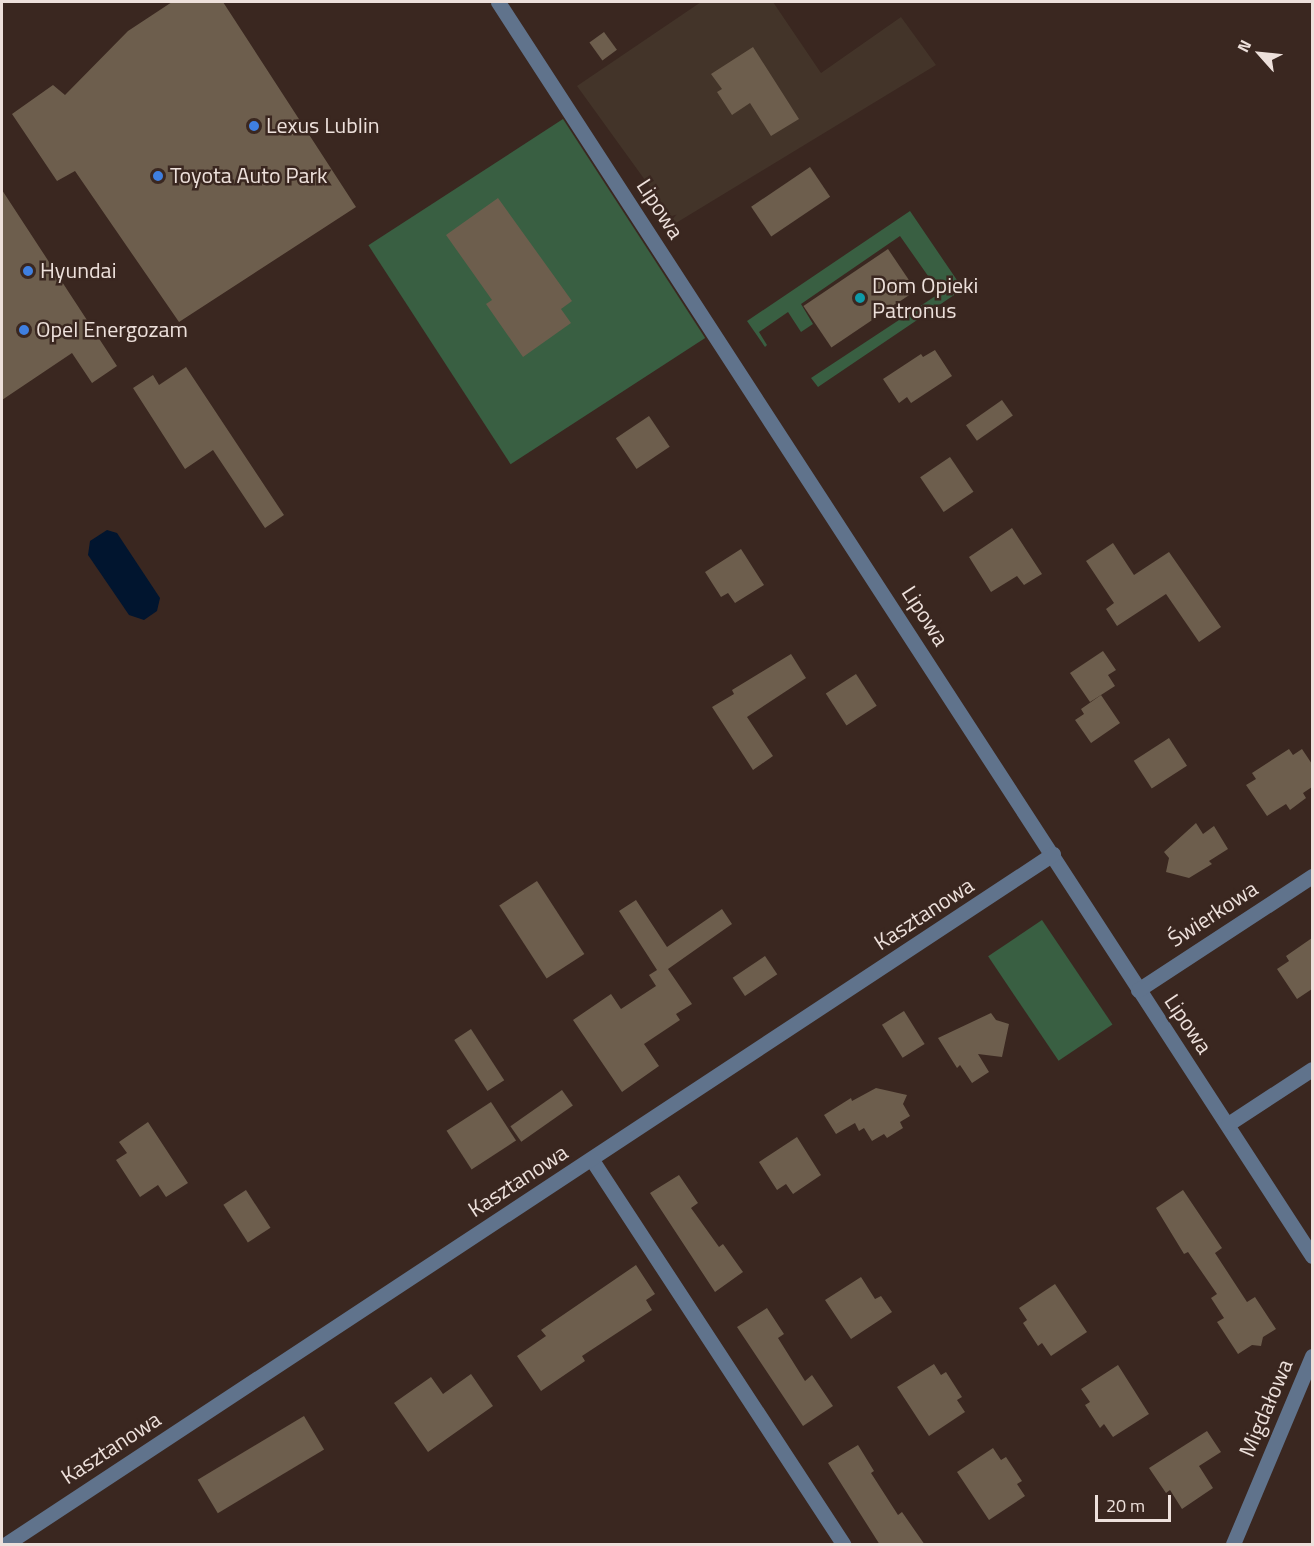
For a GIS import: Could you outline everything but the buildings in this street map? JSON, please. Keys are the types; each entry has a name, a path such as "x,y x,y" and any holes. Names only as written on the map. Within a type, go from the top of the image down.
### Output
{"street":[{"name":"Lipowa","path":"498,2 1312,1256"},
{"name":"Kasztanowa","path":"6,1545 1053,854"},
{"name":"Świerkowa","path":"1138,990 1312,876"},
{"path":"1228,1124 1312,1069"},
{"path":"592,1160 843,1545"},
{"name":"Migdałowa","path":"1233,1545 1312,1356"}],"shaded area":[{"path":"701,2 773,2 821,73 901,17 936,65 676,223 577,86"}],"green space":[{"path":"563,119 705,338 511,464 368,245"},
{"path":"910,211 963,289 818,387 811,378 940,293 900,236 801,304 813,324 801,332 788,312 759,332 767,345 765,347 747,321"},
{"path":"1042,920 1112,1024 1059,1061 988,956"}],"water":[{"path":"107,530 117,533 160,598 157,611 144,620 129,615 88,555 90,541"}],"place":[{"name":"Lexus Lublin","path":"254,126"},
{"name":"Toyota Auto Park","path":"158,176"},
{"name":"Hyundai","path":"28,271"},
{"name":"Dom Opieki Patronus","path":"860,298"},
{"name":"Opel Energozam","path":"24,330"}]}
